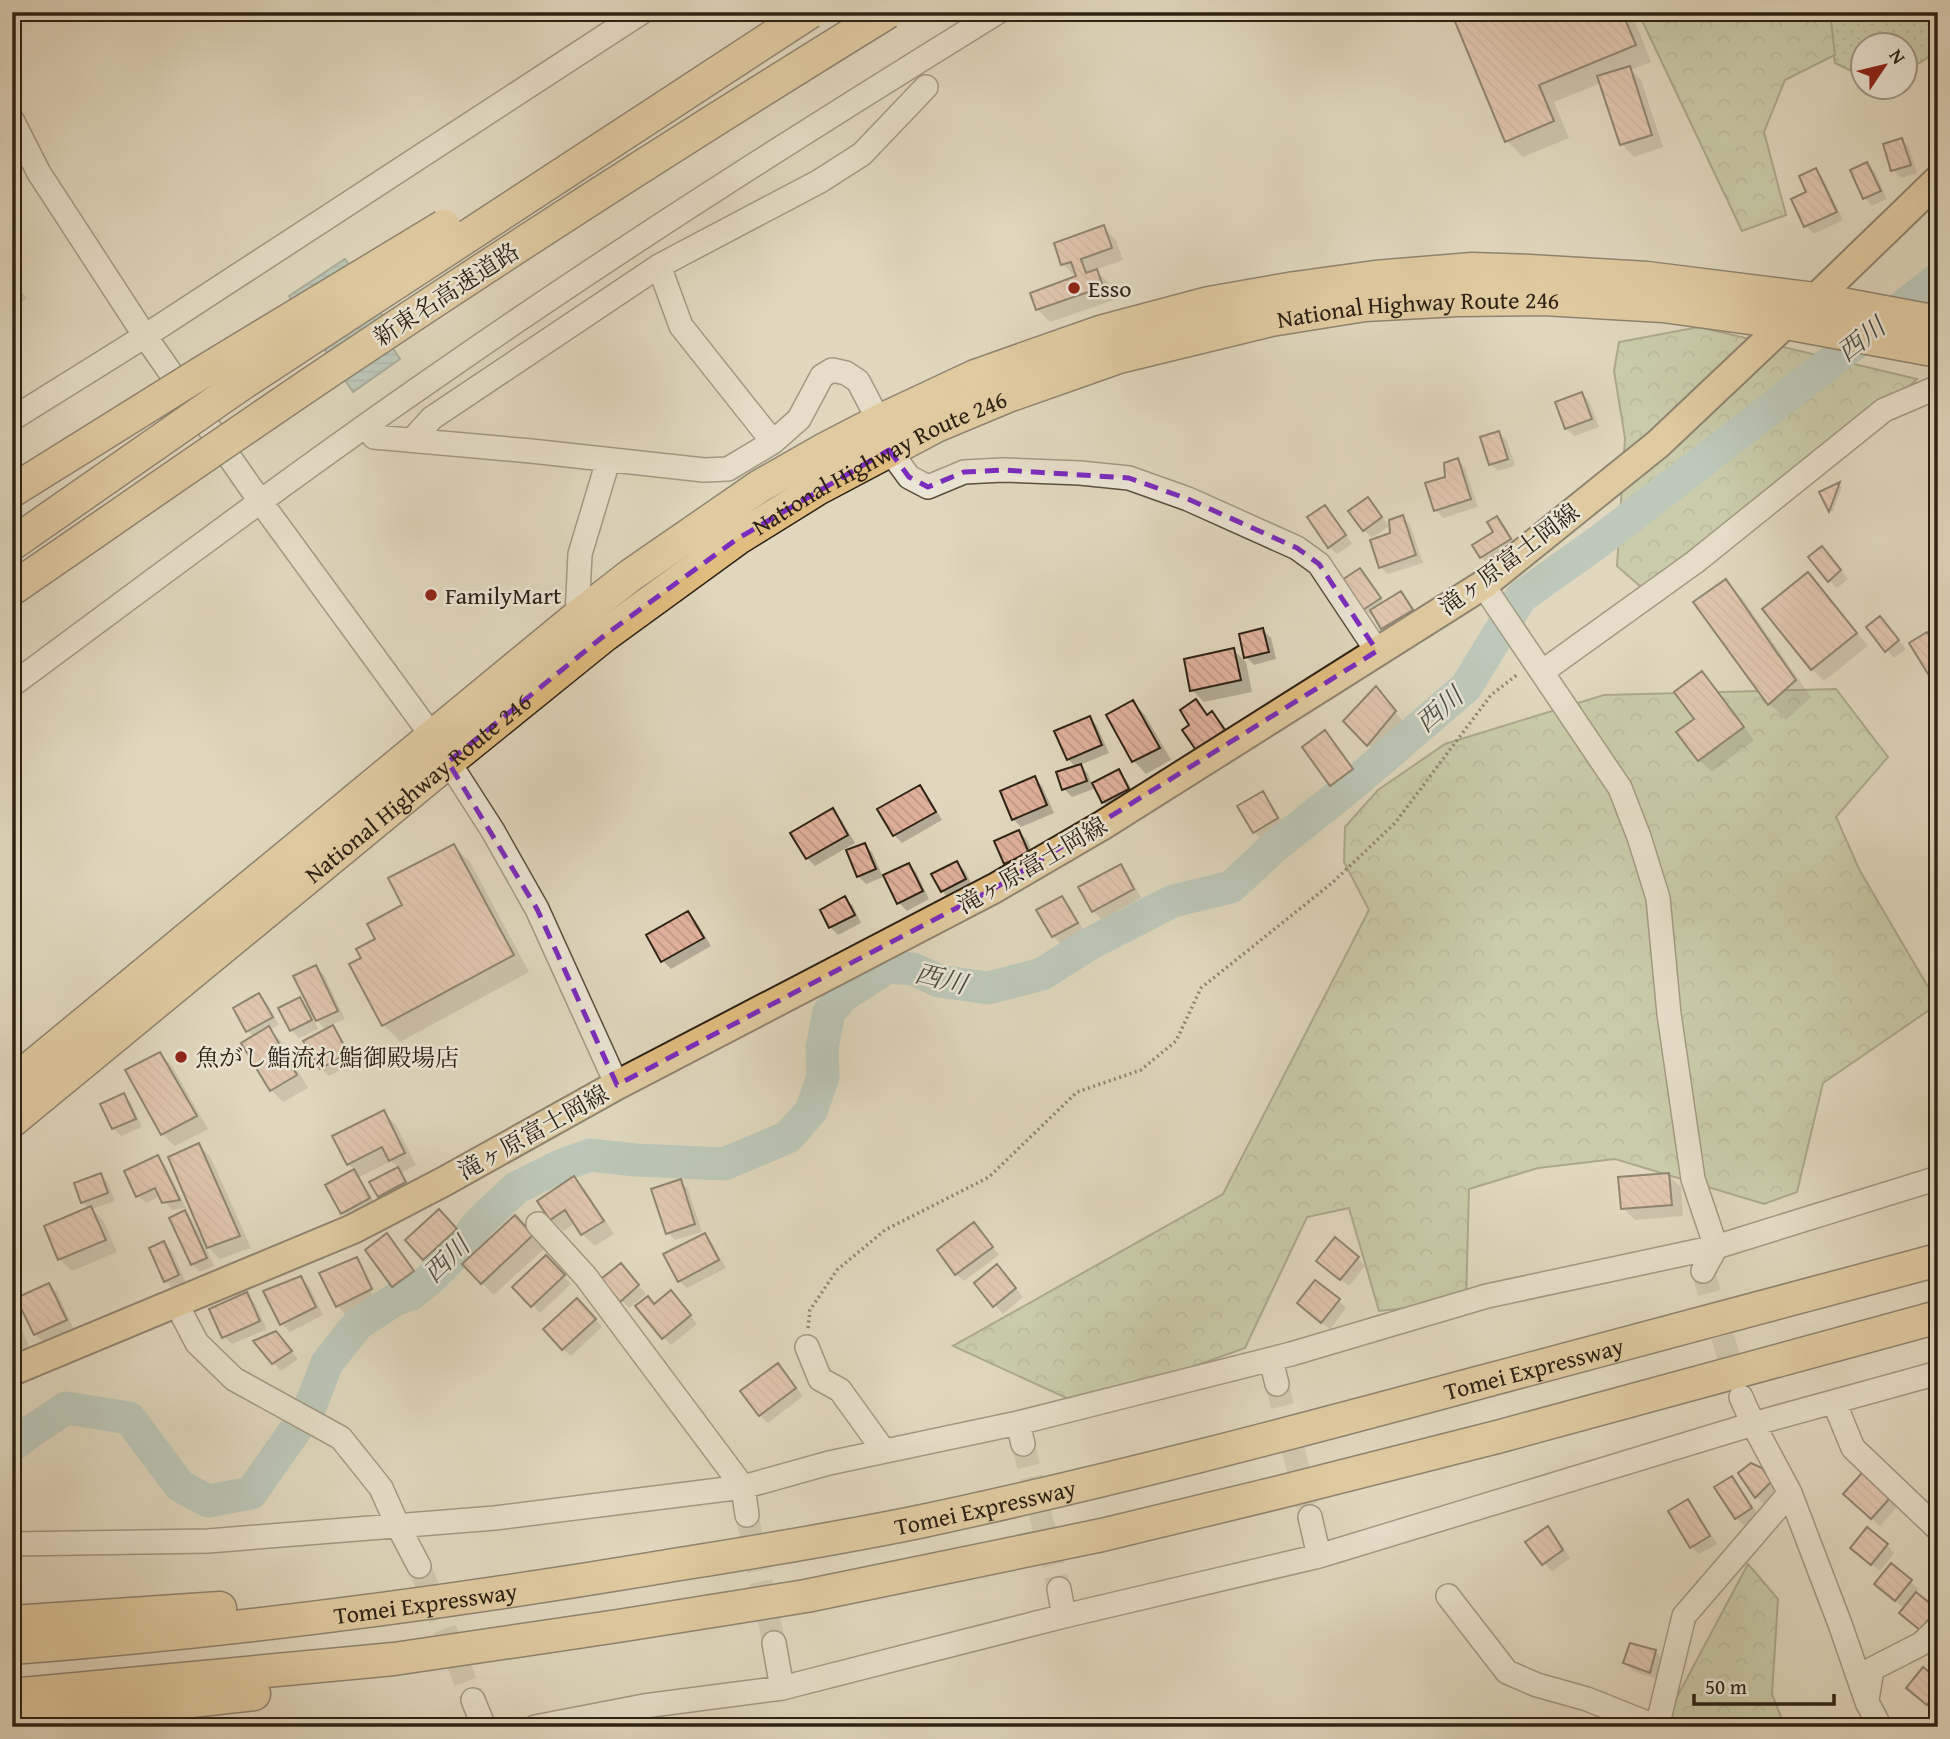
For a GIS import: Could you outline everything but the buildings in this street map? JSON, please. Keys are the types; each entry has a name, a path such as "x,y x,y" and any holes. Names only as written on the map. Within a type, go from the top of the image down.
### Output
{"highway":[{"path":"12,491 201,373 804,12"},
{"name":"新東名高速道路","path":"12,544 243,383 810,12"},
{"name":"新東名高速道路","path":"12,589 328,372 488,266 888,12"},
{"name":"National Highway Route 246","path":"12,1121 440,749 577,617 631,575 760,486 825,449 936,426 1008,396 1119,357 1271,320 1365,305 1544,299 1938,322"},
{"name":"National Highway Route 246","path":"1811,313 1938,351"},
{"name":"National Highway Route 246","path":"12,1083 440,749 605,635 737,539 819,488 884,435"},
{"name":"Tomei Expressway","path":"12,1648 136,1638 504,1593 918,1522 1100,1481 1286,1434 1938,1261"},
{"name":"Tomei Expressway","path":"12,1695 394,1659 806,1596 1102,1535 1284,1492 1938,1317"},
{"path":"12,1622 211,1609 491,1582 794,1545"},
{"path":"12,1721 391,1679 504,1662 806,1596"}],"main road":[{"name":"滝ヶ原富士岡線","path":"12,1371 354,1229 617,1085 995,888 1103,824 1377,651 1490,596 1658,444 1811,313 1938,180"}],"street":[{"path":"12,419 145,336 642,12"},
{"path":"12,685 260,501 452,365 580,278 787,144 999,12"},
{"path":"412,440 432,418 659,266 820,181 862,154 926,87"},
{"path":"12,120 39,173 145,336 260,501 440,749 493,831 537,909 617,1085"},
{"path":"659,266 681,326 773,442"},
{"path":"374,437 704,470 727,469 773,442 799,419 822,376 832,370 846,373 858,381 884,435 909,477 928,487 964,472 1003,470 1080,473 1129,478 1188,499 1297,548 1320,564 1377,651"},
{"path":"1537,666 1695,562 1884,410 1938,387"},
{"path":"577,617 580,554 608,461"},
{"path":"1490,596 1620,788 1639,837 1658,898 1668,1014 1693,1179 1716,1247 1703,1271"},
{"path":"12,1544 208,1541 495,1518 743,1487 884,1451 1021,1433 1487,1296 1716,1247 1938,1178"},
{"path":"538,1224 586,1278 743,1487 747,1515"},
{"path":"176,1303 197,1343 234,1379 341,1438 381,1488 419,1566"},
{"path":"807,1347 820,1379 840,1390 884,1451"},
{"path":"1271,1360 1277,1384"},
{"path":"535,1727 644,1706 782,1688 1063,1616 1319,1556 1753,1424 1938,1373"},
{"path":"1741,1397 1790,1493 1867,1702 1880,1727"},
{"path":"1834,1402 1853,1448 1938,1529"},
{"path":"1448,1595 1507,1672 1537,1685 1587,1699 1657,1727 1684,1616 1790,1493"},
{"path":"1310,1517 1319,1556"},
{"path":"1059,1589 1063,1616"},
{"path":"1867,1702 1872,1669 1922,1644 1938,1628"},
{"path":"774,1643 782,1688"},
{"path":"473,1700 484,1727"}],"path":[{"path":"807,1347 810,1310 836,1270 885,1230 989,1177 1077,1092 1141,1070 1176,1041 1201,988 1332,883 1395,823 1491,695 1537,666"}],"highlighted area":[{"path":"889,450 909,477 928,487 964,472 1003,470 1129,478 1188,499 1297,548 1319,564 1377,651 995,888 617,1085 537,909 448,762 605,635 737,539"}],"green space":[{"path":"1638,12 1830,12 1835,55 1785,80 1764,132 1786,215 1742,231"},
{"path":"1826,12 1938,12 1938,51 1918,64 1918,32 1848,32 1848,69 1835,63"},
{"path":"1699,327 1917,379 1657,601 1617,566 1625,438 1614,371 1619,342"},
{"path":"1836,689 1888,757 1836,817 1860,871 1938,1004 1823,1083 1797,1192 1764,1204 1615,1159 1538,1168 1469,1189 1466,1302 1379,1311 1349,1208 1307,1217 1245,1348 1084,1406 953,1346 1223,1194 1369,910 1344,862 1345,827 1378,790 1445,744 1604,695"},
{"path":"1748,1564 1778,1599 1772,1694 1785,1727 1661,1727"}],"water":[{"path":"345,259 396,336 389,342 400,359 353,392 289,296"}],"waterway":[{"name":"西川","path":"12,1446 66,1408 129,1418 180,1486 208,1501 251,1493 308,1412 327,1363 358,1324 396,1299 411,1294 430,1279 458,1251 478,1224 516,1188 560,1166 590,1155 724,1164 788,1137 811,1111 823,1077 822,1048 829,1012 843,996 888,967 913,969 939,981 988,988 1042,974 1091,943 1173,901 1231,887 1274,847 1352,785 1466,687 1521,597 1601,540 1938,279"}],"tunnel":[{"path":"1703,1271 1737,1385"},
{"path":"1277,1384 1310,1517"},
{"path":"1023,1444 1059,1589"},
{"path":"747,1515 774,1643"},
{"path":"419,1566 473,1700"}],"place":[{"name":"Esso","path":"1074,288"},
{"name":"FamilyMart","path":"431,595"},
{"name":"魚がし鮨流れ鮨御殿場店","path":"181,1057"}]}
